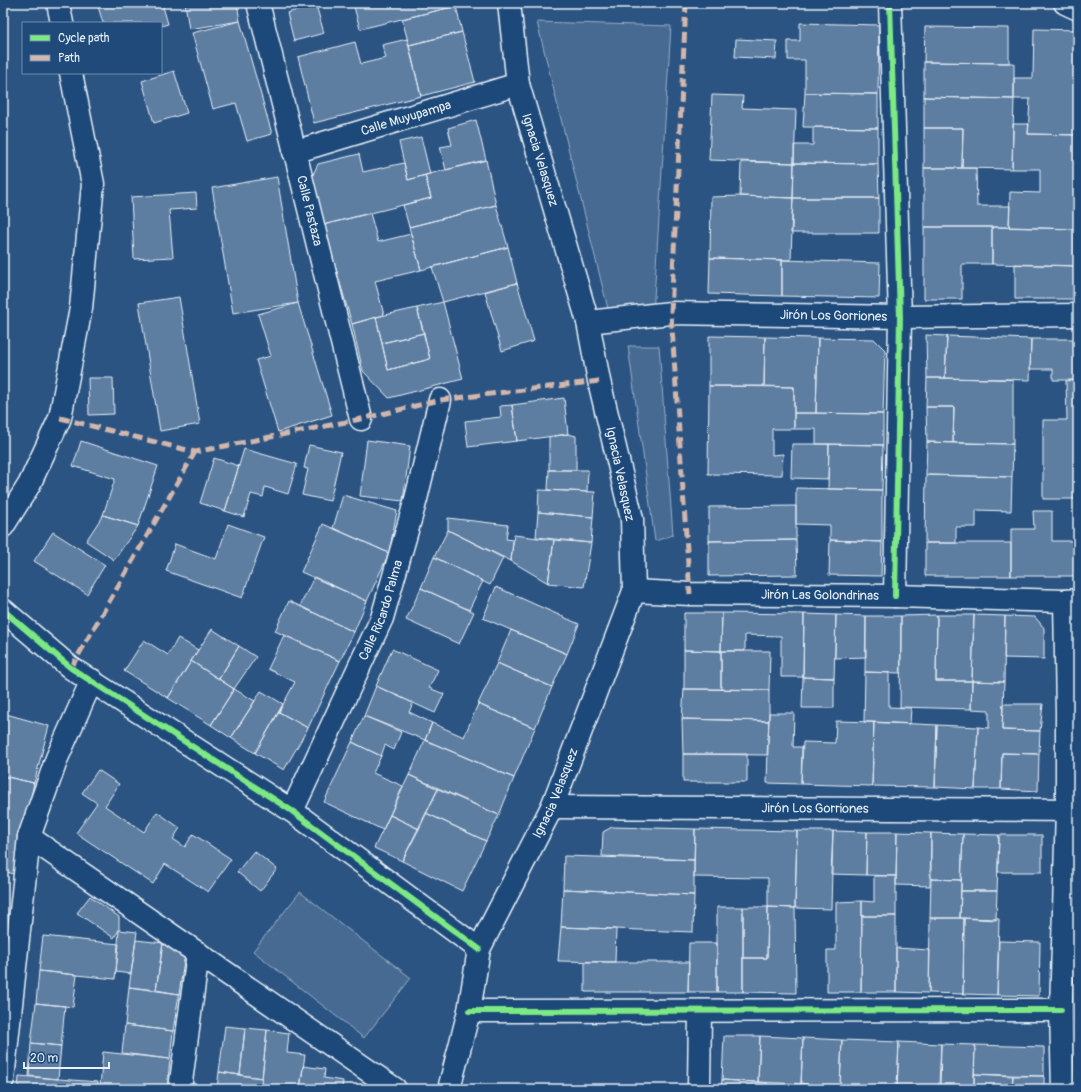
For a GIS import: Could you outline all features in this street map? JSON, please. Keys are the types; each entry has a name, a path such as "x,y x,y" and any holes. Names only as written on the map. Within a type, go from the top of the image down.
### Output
{"street":[{"path":"58,3 62,22"},
{"name":"Calle Pastaza","path":"258,3 361,419"},
{"name":"Ignacia Velasquez","path":"449,1089 469,1011 479,949 552,807 634,591 632,520 599,381 588,322 518,84 509,3"},
{"path":"890,3 900,317 895,596"},
{"path":"1065,3 1078,9"},
{"path":"3,526 29,485 60,418 81,308 92,184 71,74"},
{"name":"Calle Muyupampa","path":"294,152 518,84"},
{"name":"Jirón Los Gorriones","path":"588,322 671,313 900,317 1078,315"},
{"name":"Calle Ricardo Palma","path":"292,811 382,618 416,499 440,400"},
{"name":"Jirón Las Golondrinas","path":"634,591 690,594 895,596 1071,600"},
{"path":"1062,1089 1061,1010 1073,810 1067,712 1071,600"},
{"path":"3,610 66,662 71,668 92,680 292,811 479,949"},
{"path":"3,1079 29,837 56,758 92,680"},
{"name":"Jirón Los Gorriones","path":"552,807 1073,810"},
{"path":"29,837 395,1089"},
{"path":"180,1089 198,953"},
{"path":"469,1011 1061,1010"},
{"path":"699,1089 700,1011"}],"shaded area":[{"path":"537,22 671,26 653,314 611,321"},
{"path":"628,346 659,346 673,535 655,541"},
{"path":"300,892 411,978 364,1038 253,951"}],"building":[{"path":"97,3 162,3 168,24 162,26 162,22 103,22"},
{"path":"185,3 237,3 240,21 189,29"},
{"path":"353,3 455,3 456,6 360,29"},
{"path":"316,5 324,33 294,41 287,13"},
{"path":"456,6 462,32 409,45 402,19"},
{"path":"240,21 272,134 247,141 236,103 213,109 192,33"},
{"path":"800,23 879,25 878,94 805,93 805,60 788,60 788,41 800,41"},
{"path":"925,27 1009,28 1009,63 924,62"},
{"path":"1034,29 1078,30 1078,135 1028,134 1030,99 1014,99 1014,78 1033,78"},
{"path":"462,32 475,82 421,96 409,45"},
{"path":"407,39 421,96 314,123 298,57 355,42 361,64 386,58 382,45"},
{"path":"736,39 777,41 776,59 735,57"},
{"path":"924,62 1014,63 1014,99 924,97"},
{"path":"174,71 187,113 154,123 142,81"},
{"path":"805,93 878,94 878,128 803,127"},
{"path":"712,95 743,96 742,108 796,110 794,163 709,160"},
{"path":"924,97 1014,99 1012,169 962,168 963,128 924,128"},
{"path":"476,120 486,160 446,170 440,147 452,145 448,128"},
{"path":"1013,124 1029,124 1028,134 1078,135 1078,229 1009,227 1010,192 1040,193 1040,169 1012,169"},
{"path":"813,127 878,128 878,164 794,163 794,145 813,145"},
{"path":"924,128 963,128 962,168 924,168"},
{"path":"421,137 430,174 408,180 399,142"},
{"path":"359,154 363,172 404,163 408,180 425,175 431,198 323,225 311,179 318,164"},
{"path":"486,160 496,205 409,227 403,205 431,198 425,175"},
{"path":"741,162 794,163 793,198 740,196"},
{"path":"794,163 878,164 879,198 793,198"},
{"path":"924,168 976,168 977,206 1010,206 1009,227 924,227"},
{"path":"277,177 298,303 233,313 212,188"},
{"path":"196,193 197,208 169,210 173,257 134,259 131,197"},
{"path":"740,196 793,198 791,260 710,258 711,197"},
{"path":"793,198 879,198 879,233 791,233"},
{"path":"496,205 508,247 421,270 409,227"},
{"path":"370,213 378,242 411,234 421,270 375,281 384,315 352,324 323,225"},
{"path":"924,227 992,227 992,264 962,264 962,299 924,299"},
{"path":"992,227 1075,229 1075,266 992,264"},
{"path":"508,247 517,283 443,302 432,267"},
{"path":"710,258 782,260 782,296 709,294"},
{"path":"782,260 880,263 879,298 782,296"},
{"path":"1015,264 1078,266 1078,299 1015,299"},
{"path":"517,283 534,341 502,351 485,292"},
{"path":"179,297 200,424 160,431 139,303"},
{"path":"443,302 463,379 389,398 363,371 352,324 376,317 388,370 430,359 417,308"},
{"path":"298,303 332,415 278,432 256,360 271,356 258,314"},
{"path":"417,308 424,333 382,343 376,317"},
{"path":"424,333 430,359 388,370 382,343"},
{"path":"926,335 947,336 945,378 927,378"},
{"path":"709,336 765,337 764,386 709,386"},
{"path":"947,336 1031,339 1030,380 945,378"},
{"path":"765,337 818,338 816,413 794,413 794,387 764,386"},
{"path":"818,338 874,339 885,350 883,414 816,413"},
{"path":"1031,339 1078,339 1078,380 1053,380 1053,369 1030,369"},
{"path":"88,378 113,378 114,414 89,415"},
{"path":"927,378 1013,379 1013,444 953,443 954,407 926,407"},
{"path":"1078,380 1078,499 1043,499 1043,420 1067,420 1066,381"},
{"path":"709,386 794,387 794,429 772,429 772,455 783,454 782,475 708,474"},
{"path":"564,398 568,434 517,441 512,405"},
{"path":"512,405 517,441 468,447 465,421 501,417 500,406"},
{"path":"926,407 954,407 953,443 927,442"},
{"path":"794,413 883,414 883,445 816,444 816,429 794,429"},
{"path":"568,434 576,436 576,470 549,470 549,437"},
{"path":"367,440 410,446 403,501 360,496"},
{"path":"81,441 158,466 138,526 103,515 115,479 73,466"},
{"path":"927,442 1013,444 1012,477 926,475"},
{"path":"792,444 829,444 828,479 791,478"},
{"path":"829,444 883,445 882,490 828,489"},
{"path":"309,445 341,452 330,501 302,495 308,469 304,468"},
{"path":"244,449 297,464 288,494 265,487 263,497 251,494 244,517 225,511"},
{"path":"214,458 239,466 225,511 200,503"},
{"path":"549,470 588,470 587,492 548,490"},
{"path":"926,475 1012,477 1011,511 976,510 976,527 956,527 956,543 925,543"},
{"path":"796,488 882,490 882,542 830,540 830,525 796,524"},
{"path":"539,490 595,492 593,517 538,512"},
{"path":"343,495 397,511 389,553 333,528"},
{"path":"796,506 796,540 709,541 709,507"},
{"path":"1033,511 1052,511 1052,541 1078,541 1078,576 1011,576 1011,529 1034,529"},
{"path":"538,512 593,517 591,543 536,537"},
{"path":"103,515 138,526 114,560 86,541"},
{"path":"448,518 508,525 506,539 513,540 511,561 448,530"},
{"path":"228,524 264,537 242,598 166,571 175,544 216,559"},
{"path":"323,524 389,553 367,601 301,572"},
{"path":"448,530 503,558 490,585 434,557"},
{"path":"53,532 105,565 87,594 34,561"},
{"path":"514,535 554,540 548,583 511,561"},
{"path":"554,540 591,543 584,587 548,583"},
{"path":"796,540 797,575 709,576 709,541"},
{"path":"830,540 882,542 881,576 829,575"},
{"path":"925,543 1011,543 1011,576 925,576"},
{"path":"434,557 483,581 469,610 421,588"},
{"path":"314,577 367,601 354,632 300,606"},
{"path":"496,587 579,624 567,654 483,618"},
{"path":"421,588 474,612 459,644 406,620"},
{"path":"289,601 354,632 340,661 275,631"},
{"path":"684,613 722,613 721,651 684,650"},
{"path":"722,613 804,614 803,677 781,677 781,636 745,635 745,651 721,651"},
{"path":"804,614 836,615 834,678 803,677"},
{"path":"836,615 866,616 866,657 835,658"},
{"path":"937,615 974,615 972,681 936,681"},
{"path":"937,615 936,681 972,681 971,709 900,707 901,616"},
{"path":"974,615 1005,616 1004,682 972,681"},
{"path":"866,616 901,616 901,673 865,672"},
{"path":"1005,616 1035,617 1044,628 1044,659 1004,658"},
{"path":"212,629 239,646 219,679 191,661"},
{"path":"511,630 567,654 552,687 497,663"},
{"path":"284,635 340,661 308,728 279,712 295,682 268,669"},
{"path":"178,638 198,650 168,698 124,671 144,640 168,655"},
{"path":"239,646 256,657 234,689 219,679"},
{"path":"392,649 438,670 429,688 444,694 435,713 376,686"},
{"path":"684,650 721,651 721,689 684,689"},
{"path":"721,651 770,651 769,690 721,689"},
{"path":"191,661 234,689 211,725 168,698"},
{"path":"497,663 552,687 535,728 478,704"},
{"path":"865,672 889,673 889,707 911,708 910,724 864,722"},
{"path":"803,677 834,678 834,708 802,708"},
{"path":"972,681 1004,682 1002,730 1040,731 1039,754 1002,753 1001,789 975,789 978,727 989,728 989,710 971,709"},
{"path":"376,686 413,703 409,712 432,723 425,740 364,716"},
{"path":"234,689 255,701 231,738 211,725"},
{"path":"684,689 769,690 769,721 682,719"},
{"path":"261,691 283,704 255,753 231,738"},
{"path":"478,704 535,728 514,778 425,740 432,723 464,737"},
{"path":"1003,704 1043,704 1040,731 1002,730"},
{"path":"279,712 308,728 284,770 255,753"},
{"path":"769,713 794,713 793,747 802,747 801,784 767,783"},
{"path":"6,714 49,726 34,783 3,776 3,725"},
{"path":"364,716 401,732 394,750 385,745 381,756 352,742"},
{"path":"682,719 769,721 767,755 683,754"},
{"path":"836,721 874,722 872,786 801,784 803,742 835,743"},
{"path":"874,722 937,725 935,787 872,786"},
{"path":"937,725 978,727 975,789 935,787"},
{"path":"425,740 514,778 499,815 409,775"},
{"path":"352,742 381,756 373,773 403,786 383,830 324,802"},
{"path":"1002,753 1039,754 1038,791 1001,789"},
{"path":"683,754 747,754 747,782 683,782"},
{"path":"98,770 119,784 105,806 144,832 157,812 180,828 173,839 185,847 193,834 231,859 208,892 165,864 153,884 76,833 97,803 82,793"},
{"path":"409,775 438,789 419,829 390,815"},
{"path":"3,776 34,783 14,874 3,871"},
{"path":"438,789 499,815 486,841 426,813"},
{"path":"426,813 486,841 462,891 402,861"},
{"path":"390,815 419,829 402,861 374,848"},
{"path":"612,827 695,829 694,860 602,856 603,832"},
{"path":"695,829 797,831 795,908 768,907 768,878 694,877"},
{"path":"797,831 833,831 831,909 795,908"},
{"path":"833,831 867,832 866,875 831,874"},
{"path":"867,832 897,832 896,876 866,875"},
{"path":"897,832 931,833 930,886 896,885"},
{"path":"931,833 963,834 961,880 931,879"},
{"path":"963,834 999,835 997,891 961,891"},
{"path":"999,835 1042,835 1042,872 998,872"},
{"path":"254,851 277,869 260,891 237,872"},
{"path":"564,856 694,860 694,895 563,889"},
{"path":"874,876 896,876 896,916 862,916 862,901 874,902"},
{"path":"931,879 961,880 960,918 930,918"},
{"path":"563,889 694,895 693,932 561,927"},
{"path":"961,891 997,891 996,920 960,918"},
{"path":"90,896 119,917 119,930 114,938 77,913"},
{"path":"862,901 861,992 827,992 827,950 836,950 836,902"},
{"path":"717,907 743,907 743,992 717,992"},
{"path":"743,907 768,907 767,958 743,958"},
{"path":"768,907 795,908 796,993 743,992 743,958 767,958"},
{"path":"3,911 6,912 3,942"},
{"path":"862,916 896,916 896,992 861,992"},
{"path":"930,918 964,918 963,994 929,993"},
{"path":"964,918 999,919 997,995 963,994"},
{"path":"561,927 616,929 615,962 558,961"},
{"path":"119,930 137,932 131,974 116,972"},
{"path":"43,936 119,944 115,979 39,971"},
{"path":"136,940 163,943 156,990 129,987"},
{"path":"999,941 1040,942 1039,996 997,995"},
{"path":"163,943 186,947 179,994 156,990"},
{"path":"689,943 717,943 717,992 688,992"},
{"path":"896,948 930,950 929,993 896,992"},
{"path":"1078,951 1078,1029 1077,1029"},
{"path":"585,962 689,962 688,992 585,992"},
{"path":"39,971 77,975 73,1007 36,1003"},
{"path":"129,987 179,994 173,1031 125,1025"},
{"path":"36,1003 65,1006 61,1046 31,1043"},
{"path":"125,1025 173,1031 170,1059 122,1053"},
{"path":"225,1026 245,1028 240,1075 219,1072"},
{"path":"245,1028 267,1030 262,1078 240,1075"},
{"path":"1078,1029 1078,1081 1076,1080"},
{"path":"267,1030 289,1033 287,1053 305,1055 300,1089 261,1089"},
{"path":"724,1036 760,1036 758,1082 722,1080"},
{"path":"760,1036 803,1038 801,1084 758,1082"},
{"path":"803,1038 842,1040 840,1086 801,1084"},
{"path":"842,1040 899,1042 897,1088 840,1086"},
{"path":"899,1042 941,1044 940,1089 897,1088"},
{"path":"31,1043 61,1046 58,1079 29,1076"},
{"path":"941,1044 975,1045 974,1086 939,1085"},
{"path":"975,1045 1044,1047 1044,1076 974,1074"},
{"path":"103,1052 170,1059 167,1089 120,1089 100,1087"},
{"path":"303,1066 325,1069 324,1078 343,1081 342,1089 300,1089"},
{"path":"219,1072 262,1078 261,1089 217,1089"},
{"path":"974,1074 1013,1076 1012,1089 974,1089"},
{"path":"19,1076 98,1082 97,1089 18,1089"},
{"path":"1013,1076 1044,1076 1044,1089 1012,1089"},
{"path":"722,1080 767,1083 767,1089 721,1089"},
{"path":"801,1084 840,1086 840,1089 800,1089"},
{"path":"939,1085 974,1086 974,1089 940,1089"}],"marked path":[{"path":"686,3 671,313 690,594"},
{"path":"60,418 195,452 361,419 440,400 599,381"},
{"path":"71,668 195,452"}],"cycle path":[{"path":"890,3 900,317 895,596"},
{"path":"3,610 71,668 292,811 479,949"},
{"path":"469,1011 1061,1010"}]}
